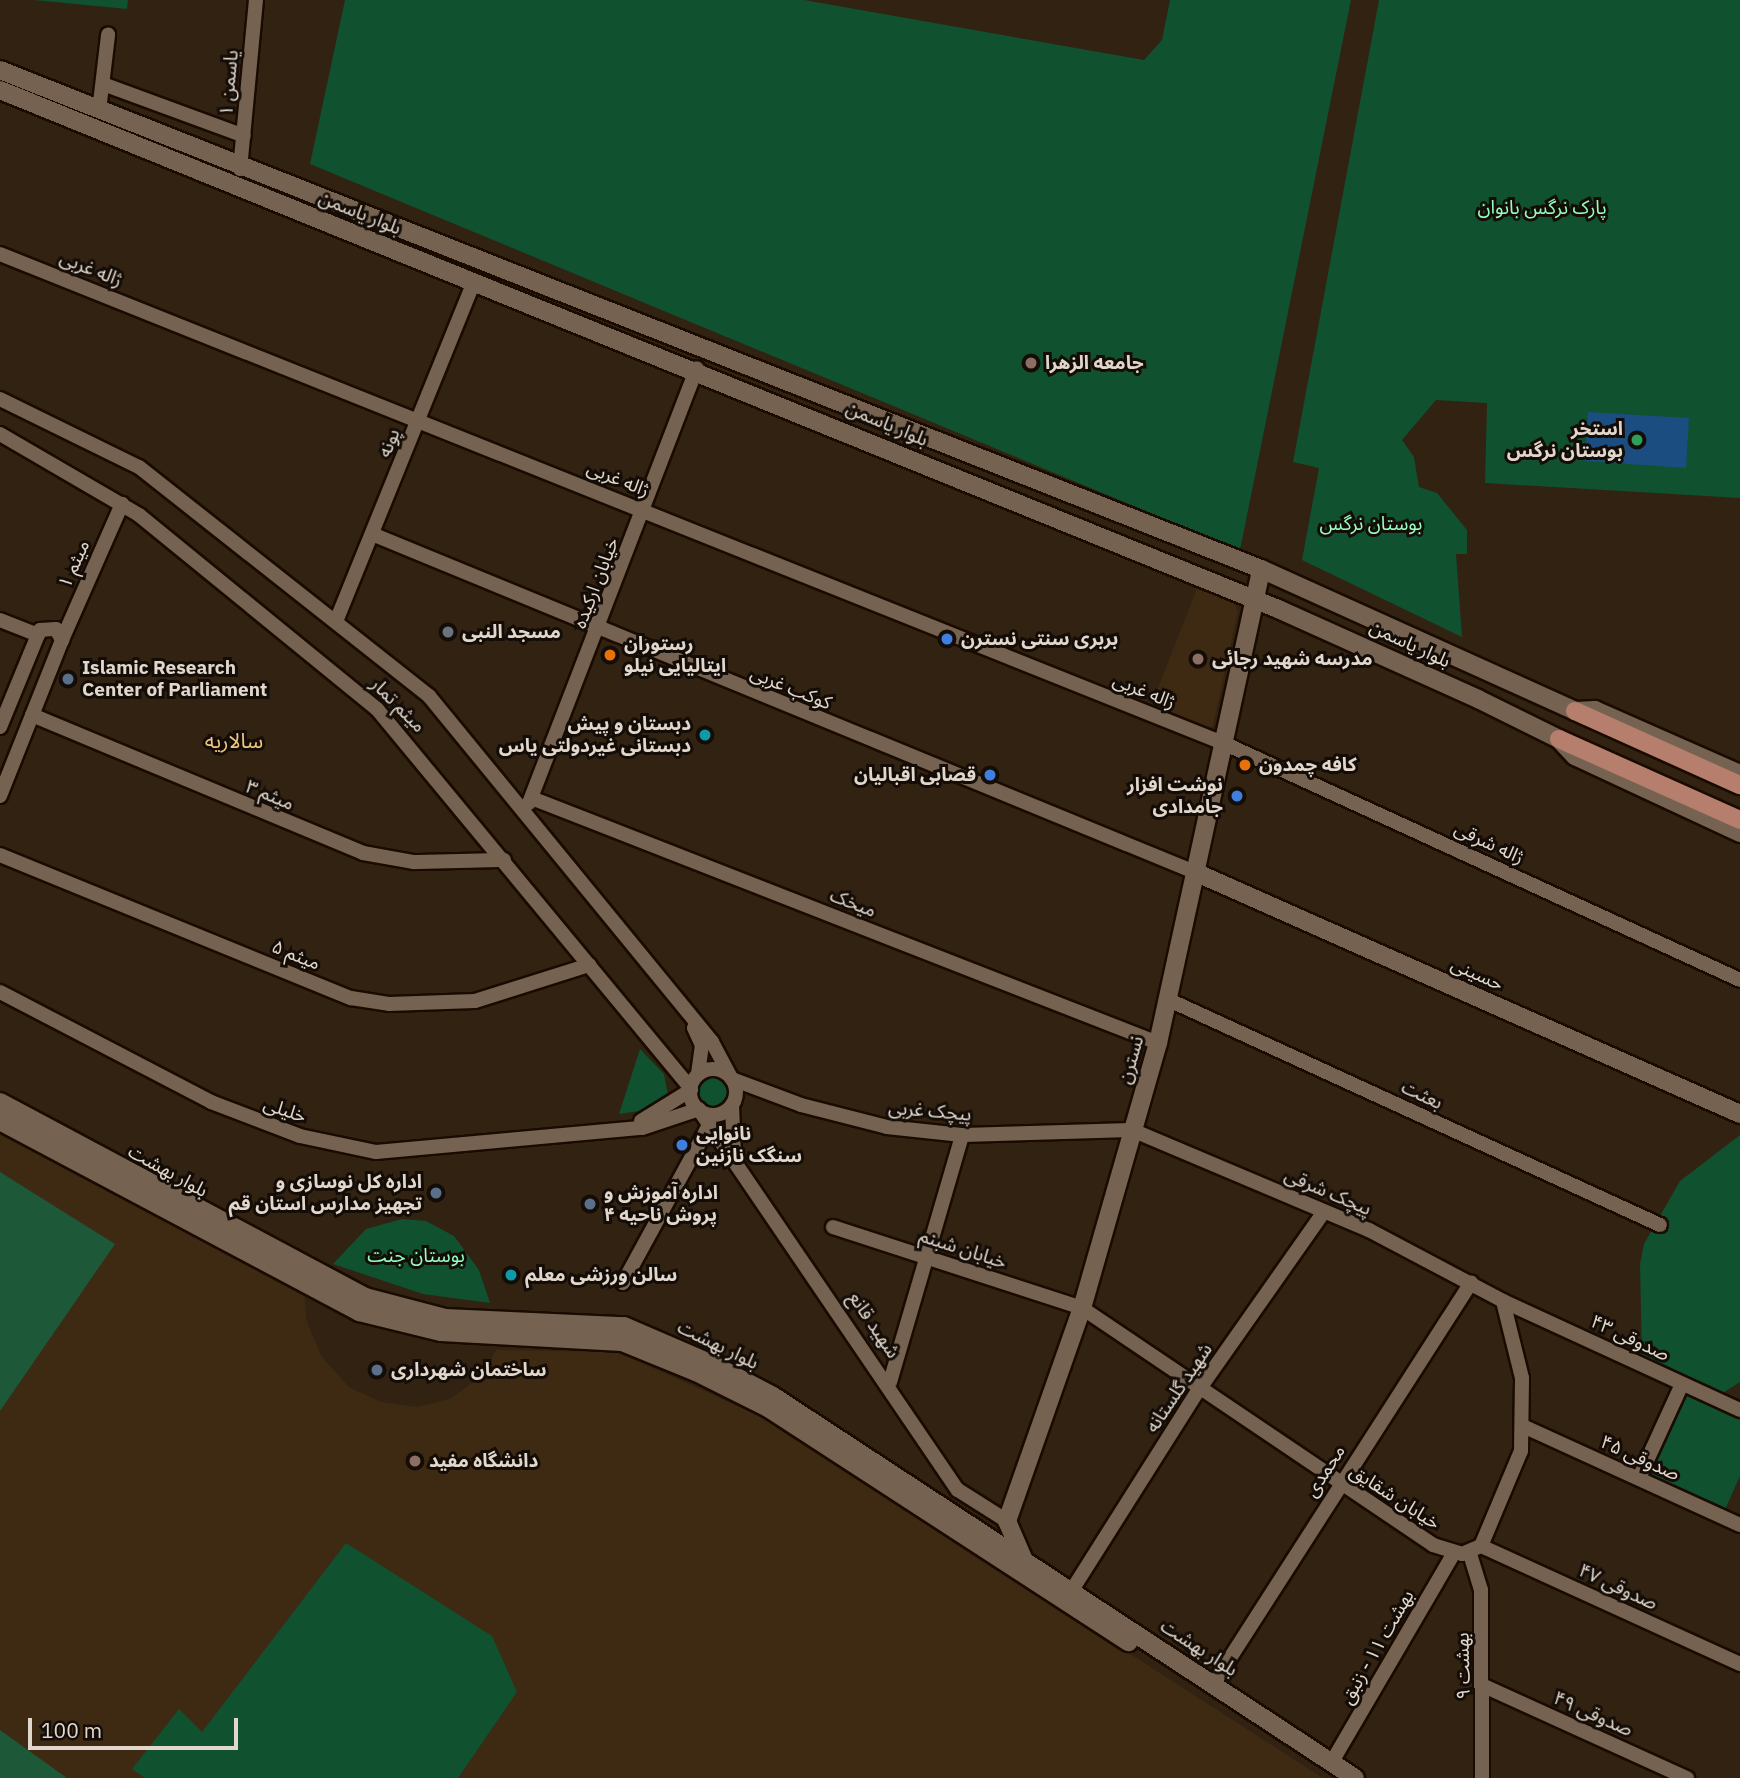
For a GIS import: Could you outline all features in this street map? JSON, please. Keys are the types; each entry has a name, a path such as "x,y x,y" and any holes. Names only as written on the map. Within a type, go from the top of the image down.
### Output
{"main road":[{"path":"1575,711 1740,785"},
{"path":"1559,739 1740,820"}],"street":[{"name":"یاسمن ۱","path":"237,177 244,136 256,0"},
{"path":"99,111 108,35"},
{"name":"بلوار یاسمن","path":"0,70 99,111 237,177 474,281 697,368 1255,599 1559,739 1575,756 1740,832"},
{"path":"103,84 244,136"},
{"name":"بلوار یاسمن","path":"0,90 237,177 1261,569 1575,711 1595,710 1740,774"},
{"name":"ژاله غربی","path":"0,254 1221,742"},
{"name":"پونه","path":"337,619 474,281"},
{"name":"خیابان ارکیده","path":"529,803 601,628 697,368"},
{"name":"میثم تمار","path":"0,399 139,467 337,619 429,696 529,803 672,994"},
{"name":"میثم تمار","path":"0,434 122,504 377,709 589,965 693,1084"},
{"name":"میثم ۱","path":"0,796 62,640 122,504"},
{"name":"کوکب غربی","path":"372,534 1197,873"},
{"name":"نسترن","path":"1007,1521 1082,1308 1158,1043 1197,873 1221,742 1261,569"},
{"path":"0,620 38,635"},
{"path":"0,727 38,635 50,627 62,640"},
{"name":"میثم ۳","path":"32,715 363,853 414,862 504,860"},
{"name":"ژاله شرقی","path":"1221,742 1740,980"},
{"name":"میخک","path":"529,803 1158,1043"},
{"name":"میثم ۵","path":"0,855 351,998 430,1005 475,1001 589,965"},
{"name":"حسینی","path":"1197,873 1740,1114"},
{"name":"خلیلی","path":"0,992 211,1102 300,1136 376,1152 420,1153 585,1135"},
{"path":"672,994 702,1045 693,1084"},
{"path":"672,994 712,1042 733,1088 735,1156"},
{"name":"بعثت","path":"1169,1000 1660,1225"},
{"path":"585,1135 656,1115 712,1069 733,1088"},
{"name":"شهید قانع","path":"693,1084 699,1110 708,1127 735,1156 890,1382 957,1490"},
{"path":"585,1135 642,1128 699,1110 721,1114 733,1088"},
{"name":"پیچک غربی","path":"733,1088 758,1089 851,1120 962,1135 1132,1130"},
{"name":"بلوار بهشت","path":"0,1102 365,1297 445,1318 578,1322 646,1333 773,1396 1333,1760 1355,1778"},
{"name":"بلوار بهشت","path":"0,1121 359,1312 441,1332 622,1342 696,1372 768,1408 1338,1778"},
{"path":"623,1283 708,1127"},
{"name":"پیچک شرقی","path":"1132,1130 1324,1212 1471,1282 1503,1301"},
{"path":"890,1382 930,1258 962,1135"},
{"name":"شهید گلستانه","path":"1072,1590 1198,1391 1324,1212"},
{"name":"خیابان شبنم","path":"833,1227 1082,1308"},
{"name":"محمدی","path":"1214,1683 1339,1483 1471,1282"},
{"path":"1476,1550 1513,1473 1525,1427 1520,1365 1503,1301"},
{"name":"صدوقی ۴۳","path":"1503,1301 1740,1410"},
{"name":"خیابان شقایق","path":"1082,1308 1198,1391 1339,1483 1454,1553 1476,1550"},
{"path":"1639,1478 1682,1384"},
{"name":"صدوقی ۴۵","path":"1525,1427 1740,1525"},
{"path":"924,1495 957,1490 1007,1521 1023,1558"},
{"name":"صدوقی ۴۷","path":"1476,1550 1740,1664"},
{"name":"بهشت ۹","path":"1476,1550 1481,1590 1484,1686 1482,1778"},
{"name":"بهشت ۱۱ - زنبق","path":"1333,1760 1454,1553"},
{"name":"صدوقی ۴۹","path":"1484,1686 1687,1778"}],"shaded area":[{"name":"مدرسه شهید رجائی","path":"1197,588 1235,604 1238,612 1213,726 1206,728 1151,706"},
{"name":"دانشگاه مفید","path":"0,1133 304,1292 307,1322 322,1357 349,1387 381,1402 416,1407 450,1399 483,1375 496,1350 618,1352 762,1417 1323,1778 0,1778"}],"green space":[{"path":"34,0 128,0 127,9"},
{"name":"جامعه الزهرا","path":"345,0 804,0 1144,60 1162,40 1170,0 1351,0 1240,550 310,164"},
{"name":"پارک نرگس بانوان","path":"1379,0 1740,0 1740,498 1485,483 1487,403 1436,400 1402,440 1414,457 1419,487 1437,493 1467,530 1467,554 1456,554 1462,637 1302,560 1319,468 1293,462"},
{"path":"640,1049 664,1074 668,1095 646,1110 619,1114"},
{"path":"714,1076 725,1081 730,1092 725,1103 714,1108 703,1103 698,1092 703,1081"},
{"path":"1740,1135 1740,1382 1721,1394 1642,1358 1640,1264 1644,1244 1680,1181"},
{"path":"0,1172 115,1244 0,1411"},
{"name":"بوستان جنت","path":"402,1219 426,1221 454,1236 479,1270 490,1303 423,1294 333,1264 366,1229"},
{"path":"1683,1387 1740,1413 1740,1476 1723,1514 1642,1477"},
{"path":"346,1543 492,1636 517,1692 458,1778 145,1778 132,1769 179,1709 202,1732"},
{"path":"0,1730 67,1778 0,1778"}],"water":[{"name":"استخر بوستان نرگس","path":"1588,412 1689,418 1686,468 1585,461"}],"place":[{"name":"جامعه الزهرا","path":"1031,363"},
{"name":"استخر بوستان نرگس","path":"1637,440"},
{"name":"مسجد النبی","path":"448,632"},
{"name":"بربری سنتی نسترن","path":"947,639"},
{"name":"رستوران ایتالیایی نیلو","path":"610,655"},
{"name":"مدرسه شهید رجائی","path":"1198,659"},
{"name":"Islamic Research Center of Parliament","path":"68,679"},
{"name":"دبستان و پیش دبستانی غیردولتی یاس","path":"705,735"},
{"name":"کافه چمدون","path":"1245,765"},
{"name":"قصابی اقبالیان","path":"990,775"},
{"name":"نوشت افزار جامدادی","path":"1237,796"},
{"name":"نانوایی سنگک نازنین","path":"682,1145"},
{"name":"اداره کل نوسازی و تجهیز مدارس استان قم","path":"436,1193"},
{"name":"اداره آموزش و پروش ناحیه ۴","path":"590,1204"},
{"name":"سالن ورزشی معلم","path":"511,1275"},
{"name":"ساختمان شهرداری","path":"377,1370"},
{"name":"دانشگاه مفید","path":"415,1461"}],"district":[{"name":"سالاریه","path":"234,740"}],"park label":[{"name":"بوستان نرگس","path":"1371,524"}]}
